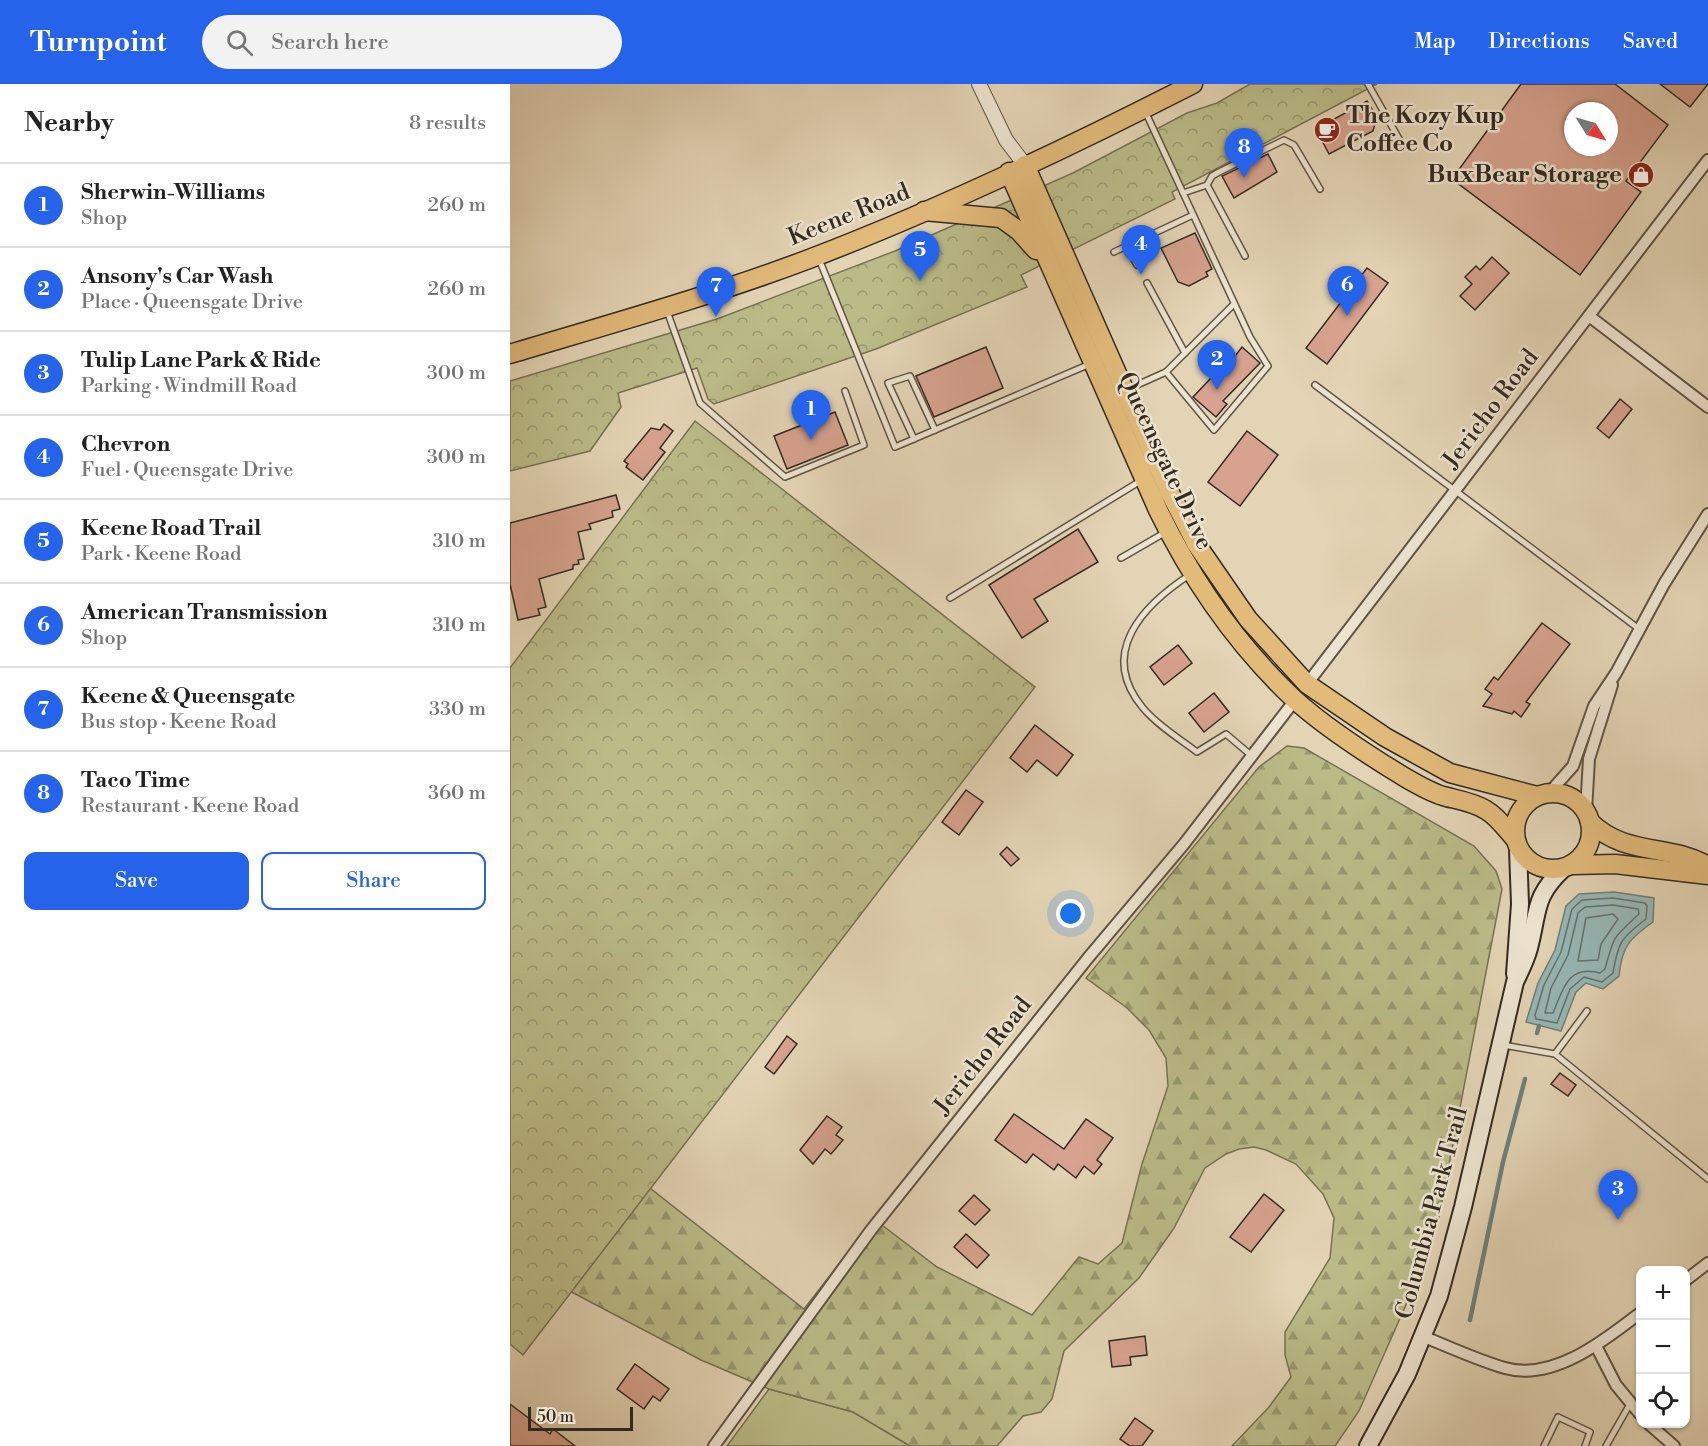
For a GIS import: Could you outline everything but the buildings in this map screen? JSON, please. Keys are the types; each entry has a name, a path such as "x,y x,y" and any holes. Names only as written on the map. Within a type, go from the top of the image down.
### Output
{"main road":[{"name":"Keene Road","path":"510,354 666,308 818,255 1017,169 1193,84"},
{"name":"Queensgate Drive","path":"1017,169 1047,260 1143,479 1168,531 1192,573 1241,641 1295,700 1350,742 1433,793 1474,804 1489,811 1517,844"},
{"name":"Queensgate Drive","path":"1017,169 1124,391 1169,491 1197,545 1248,619 1307,684 1354,718 1450,773 1543,794"},
{"path":"922,211 1001,218 1019,231 1047,260"},
{"path":"1295,700 1307,696 1354,718"},
{"path":"1708,866 1682,854 1623,844 1607,837 1570,796 1543,794 1521,809 1516,818 1517,844 1533,865 1543,869 1615,864 1708,875"},
{"path":"1568,866 1588,846 1588,816"},
{"name":"Columbia Park Trail","path":"1368,1446 1407,1374 1424,1336 1454,1243 1515,982 1520,916 1517,844"},
{"name":"Columbia Park Trail","path":"1515,982 1528,951 1539,900 1568,866"}],"street":[{"name":"Queensgate Drive","path":"979,84 1017,169"},
{"name":"Jericho Road","path":"1307,684 1708,160"},
{"path":"1589,316 1708,407"},
{"path":"1543,794 1573,766 1594,706 1616,673 1639,629 1708,514"},
{"path":"1588,816 1589,759 1616,673"},
{"name":"Jericho Road","path":"714,1446 871,1230 1088,958 1184,844 1295,700"},
{"path":"1690,1277 1708,1263"},
{"path":"1424,1336 1507,1369 1534,1369 1562,1364 1596,1346 1636,1317"},
{"path":"1596,1346 1616,1385 1636,1409"},
{"path":"1654,1428 1674,1446"}],"lane":[{"path":"1368,84 1403,146"},
{"path":"1144,109 1234,304 1250,337 1268,366 1214,430 1166,372"},
{"path":"1183,193 1207,185 1212,176 1284,140 1294,145 1320,189"},
{"path":"1207,185 1245,256"},
{"path":"1114,252 1193,214"},
{"path":"1126,246 1137,265"},
{"path":"818,255 895,447 1092,363"},
{"path":"1147,283 1185,353"},
{"path":"1124,391 1166,372 1234,304"},
{"path":"666,308 700,403 786,477 864,445 845,391"},
{"path":"914,439 888,383 910,376 935,430"},
{"path":"1315,385 1639,629"},
{"path":"951,598 1143,479"},
{"path":"1121,558 1168,531"},
{"path":"1192,573 1151,604 1130,634 1123,671 1143,708 1197,752 1226,734 1252,756"},
{"path":"1555,1054 1587,1011"},
{"path":"1500,1045 1555,1054 1708,1179"},
{"path":"1606,1446 1630,1404"},
{"path":"1544,1446 1558,1417 1590,1432 1585,1446"}],"green space":[{"path":"1250,84 1377,84 1172,192 1175,199 1021,275 1027,287 876,349 714,404 708,399 697,368 618,393 621,407 590,451 510,471 510,381 717,319 895,251 1073,173 1187,113 1217,103"},
{"path":"695,421 1035,687 523,1355 510,1344 510,668"},
{"path":"1287,746 1304,748 1474,846 1496,871 1502,889 1438,1222 1417,1280 1359,1411 1335,1446 1232,1446 1269,1407 1291,1377 1285,1355 1285,1332 1330,1258 1334,1218 1323,1194 1296,1164 1254,1147 1226,1154 1205,1168 1174,1228 1139,1278 1064,1351 1052,1399 1041,1412 1023,1416 997,1446 910,1446 853,1412 769,1389 701,1360 539,1275 510,1141 609,1156 804,1309 874,1219 937,1267 1032,1315 1079,1257 1098,1264 1122,1243 1142,1164 1168,1086 1166,1058 1149,1030 1127,1008 1086,978 1259,767"},
{"path":"769,1389 853,1412 910,1446 727,1446"}],"water":[{"path":"1614,892 1654,898 1653,922 1628,944 1622,957 1619,976 1603,989 1586,983 1576,992 1561,1031 1526,1022 1538,983 1555,950 1566,906 1579,894"}],"waterway":[{"path":"1537,1033 1539,1026"},
{"path":"1470,1320 1503,1162 1525,1079"}],"place":[{"name":"The Kozy Kup Coffee Co","path":"1327,130"},
{"name":"BuxBear Storage","path":"1641,175"},
{"name":"Taco Time","path":"1244,178"},
{"name":"Chevron","path":"1141,275"},
{"name":"Keene Road Trail","path":"920,281"},
{"name":"American Transmission","path":"1347,316"},
{"name":"Keene & Queensgate","path":"716,317"},
{"name":"Ansony's Car Wash","path":"1217,390"},
{"name":"Sherwin-Williams","path":"811,440"},
{"name":"Tulip Lane Park & Ride","path":"1618,1220"}]}
